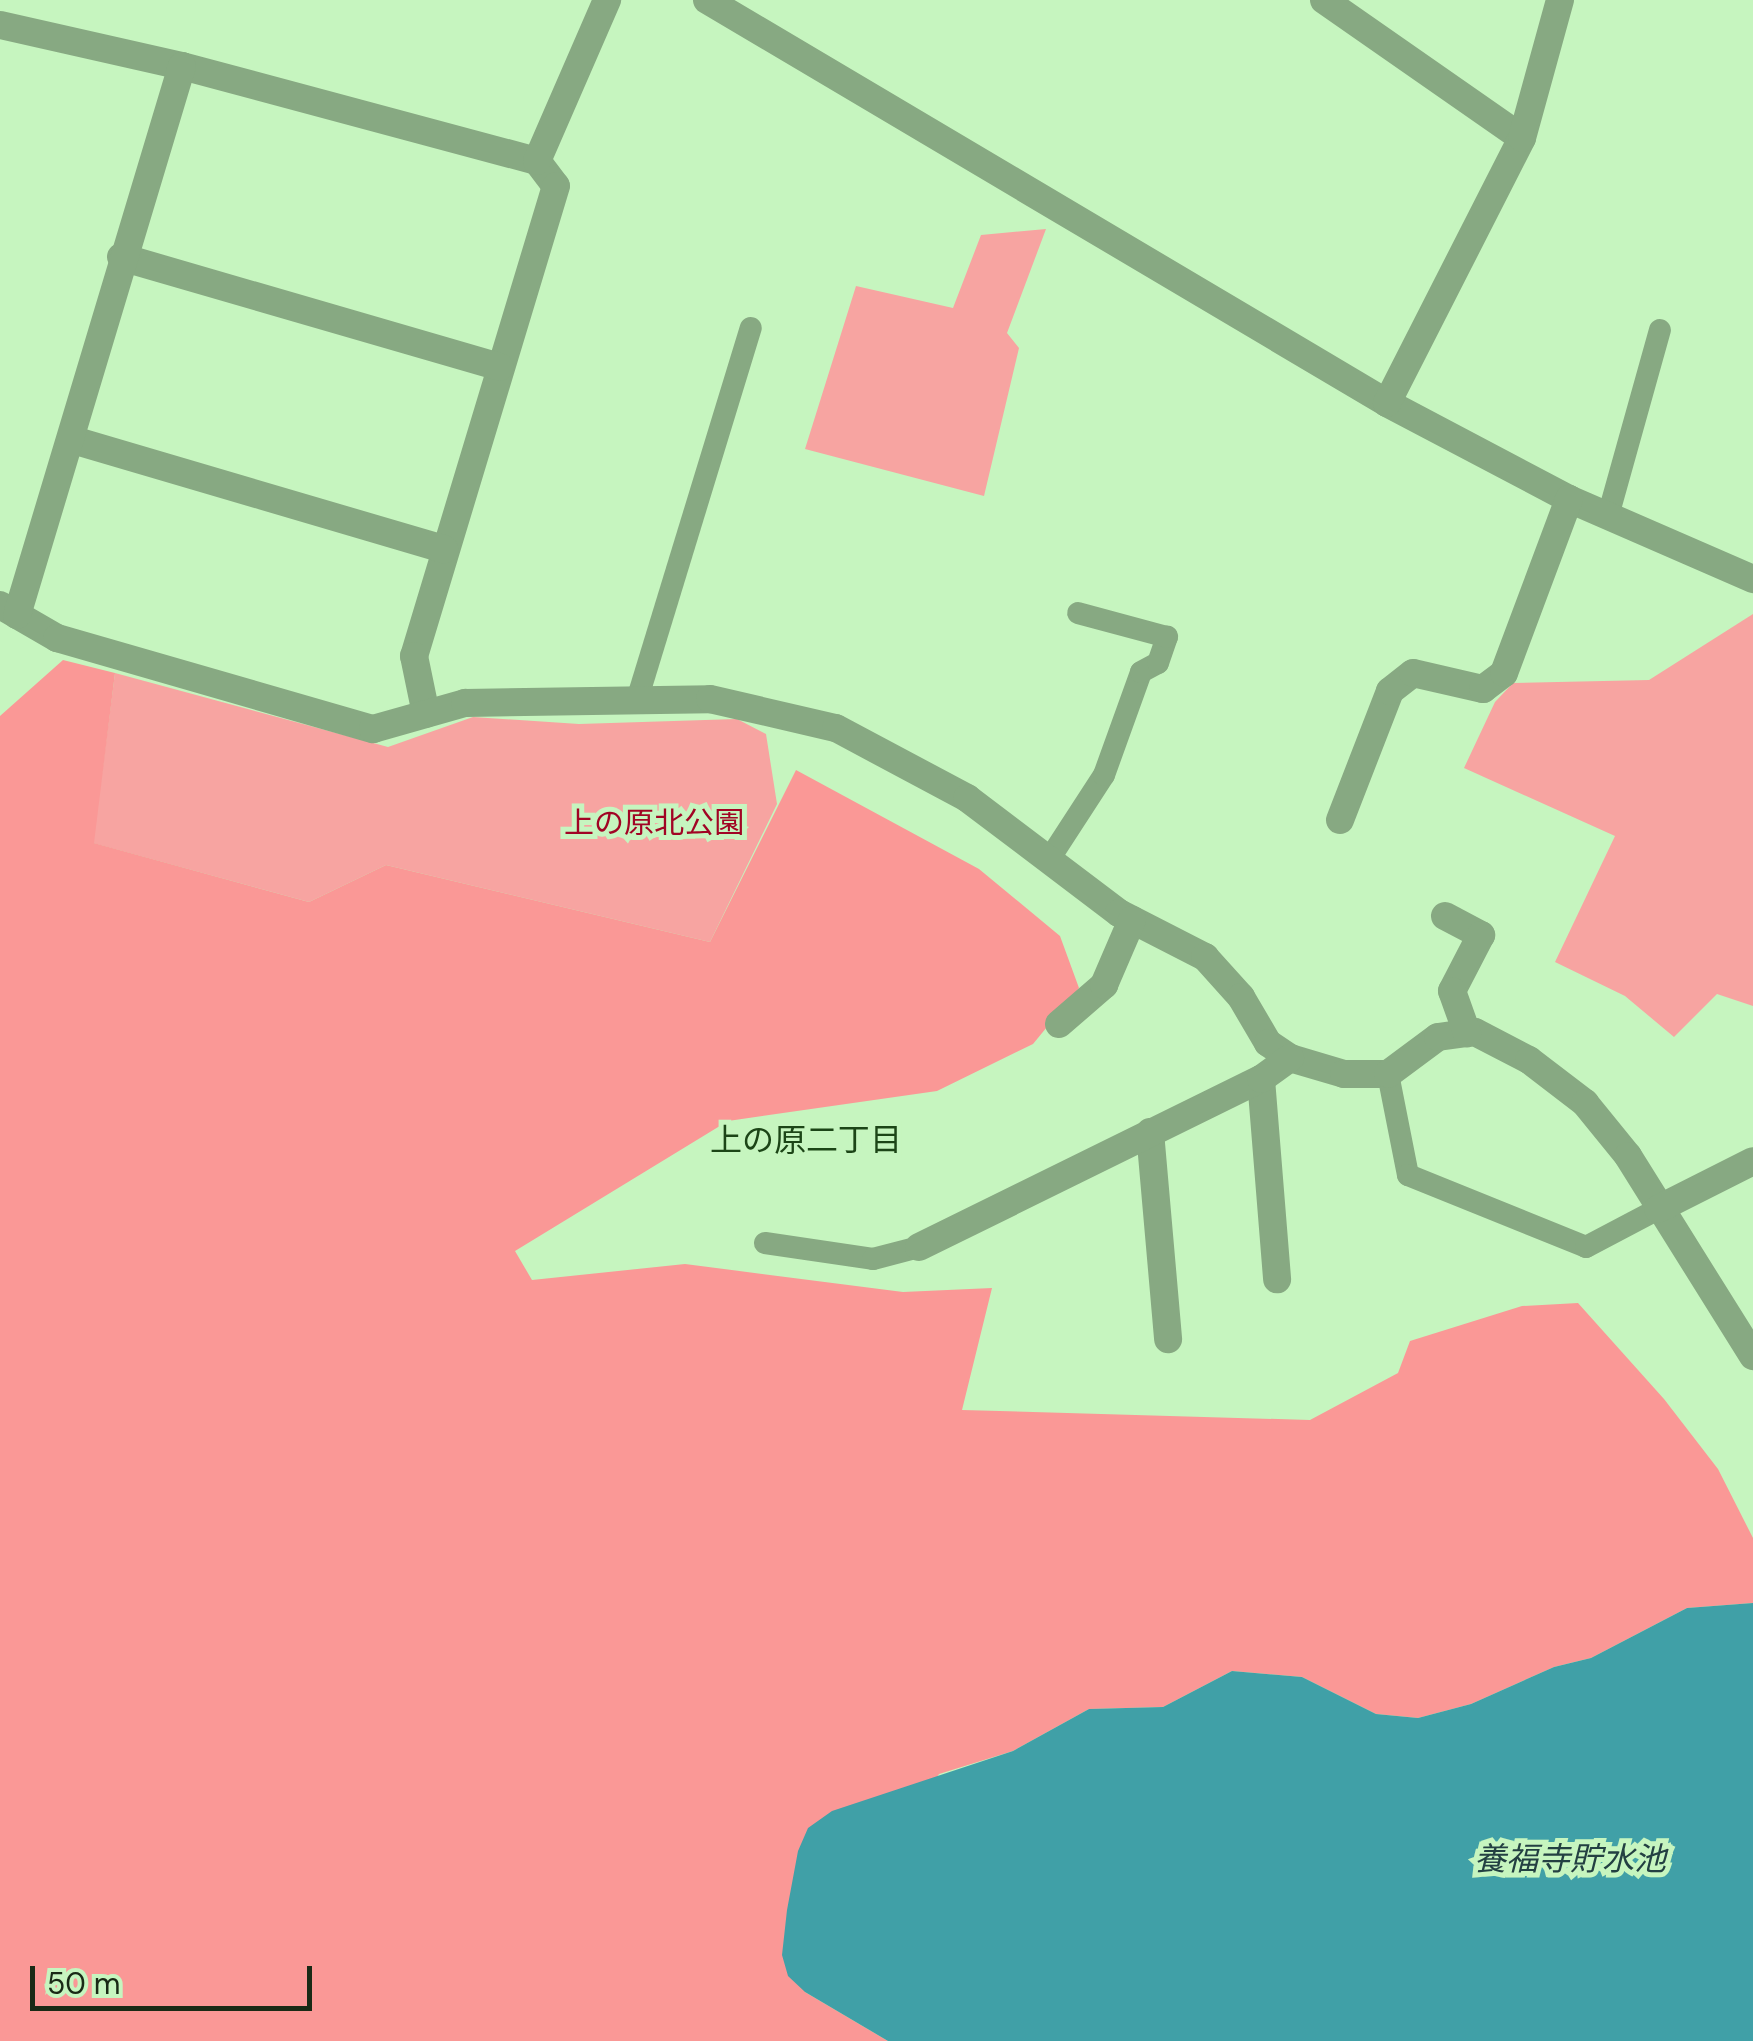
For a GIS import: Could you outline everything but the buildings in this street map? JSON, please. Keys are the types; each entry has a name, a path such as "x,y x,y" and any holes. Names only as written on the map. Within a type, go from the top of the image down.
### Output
{"street":[{"path":"537,162 607,0"},
{"path":"707,0 1387,404 1570,500 1753,579"},
{"path":"1324,0 1522,138"},
{"path":"1387,404 1522,138 1560,0"},
{"path":"0,25 182,66 537,162 556,186 414,656 426,714"},
{"path":"182,66 121,258 73,440 8,610 56,638 373,729 465,704 710,699 836,728 967,798 1132,920 1204,957 1240,998 1268,1043 1290,1058 1344,1074 1388,1074 1438,1038 1475,1032 1529,1060 1584,1102 1628,1156 1753,1356"},
{"path":"121,258 499,367"},
{"path":"73,440 444,549"},
{"path":"1340,820 1390,691 1413,673 1482,690 1504,672 1570,500"},
{"path":"1445,916 1481,935 1452,991 1467,1033"},
{"path":"1059,1024 1104,985 1132,920"},
{"path":"918,1247 1261,1078 1290,1058"},
{"path":"1261,1078 1277,1279"},
{"path":"1150,1132 1168,1339"},
{"path":"1658,1209 1753,1161"}],"lane":[{"path":"637,700 751,328"},
{"path":"1608,516 1660,330"},
{"path":"1050,858 1104,775 1141,672 1158,664 1167,638 1078,613"},
{"path":"1388,1074 1408,1175 1586,1248 1658,1209"},
{"path":"765,1243 873,1259 918,1247"}],"green space":[{"path":"1046,229 1007,333 1019,348 984,496 805,449 856,286 953,308 981,235"},
{"path":"1753,614 1753,1006 1717,994 1674,1037 1625,996 1555,962 1615,836 1464,768 1495,702 1513,683 1649,680"},
{"name":"上の原北公園","path":"115,673 388,747 473,717 579,724 737,719 766,734 777,804 710,942 386,865 309,902 93,843"}],"shaded area":[{"path":"63,660 115,673 94,843 309,902 386,865 710,942 796,770 979,869 1060,936 1079,988 1033,1044 937,1091 728,1121 515,1251 532,1280 685,1264 903,1292 992,1288 962,1410 1310,1420 1398,1373 1410,1341 1522,1306 1578,1303 1664,1399 1718,1469 1753,1538 1753,1603 1687,1608 1591,1658 1554,1667 1471,1704 1418,1718 1376,1714 1302,1677 1232,1671 1163,1707 1089,1709 1013,1751 939,1774 805,1992 888,2041 0,2041 0,716"}],"water":[{"name":"養福寺貯水池","path":"1753,1603 1753,2041 888,2041 805,1992 788,1976 782,1955 787,1910 798,1851 808,1828 832,1811 1013,1751 1089,1709 1163,1707 1232,1671 1302,1677 1376,1714 1418,1718 1471,1704 1554,1667 1591,1658 1687,1608"}],"district":[{"name":"上の原二丁目","path":"806,1140"}]}
